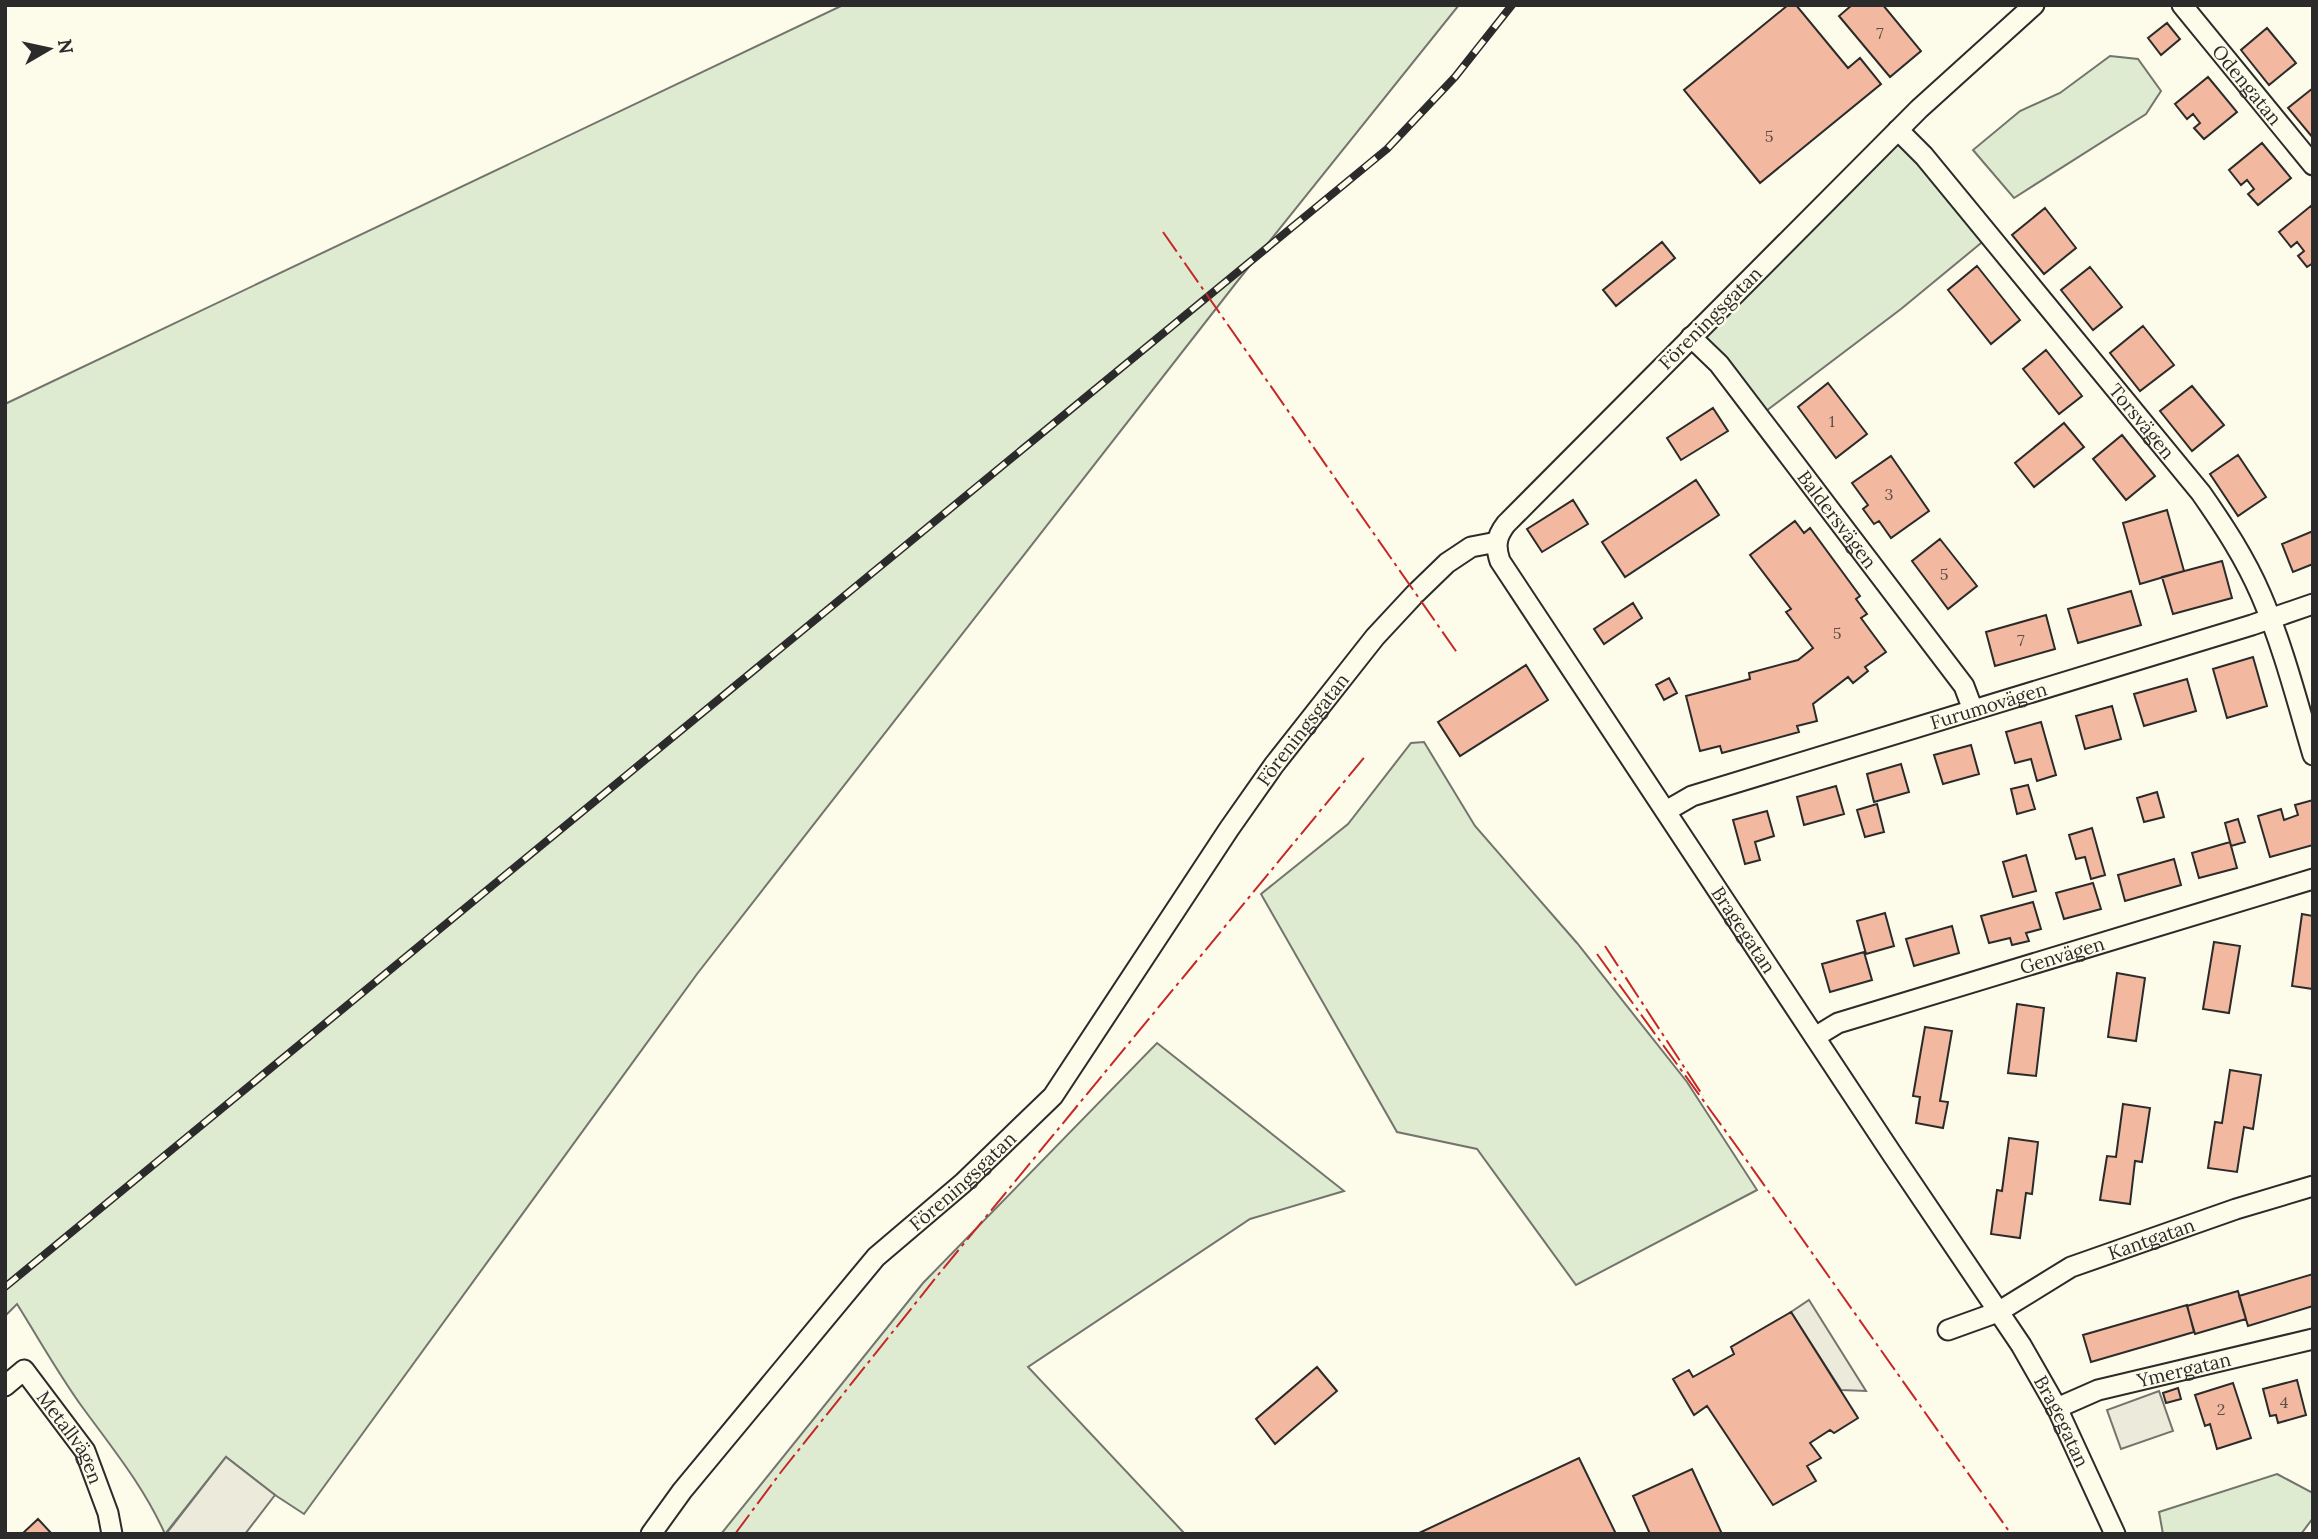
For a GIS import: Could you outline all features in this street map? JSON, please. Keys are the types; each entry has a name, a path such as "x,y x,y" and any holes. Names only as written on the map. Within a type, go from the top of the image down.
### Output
{"street":[{"name":"Föreningsgatan","path":"651,1534 682,1492 876,1257 963,1183 1053,1096 1229,829 1274,765 1375,637 1447,563 1471,547 1497,542 1499,533 1506,524 1898,130 2034,5"},
{"name":"Odengatan","path":"2182,5 2313,165"},
{"name":"Torsvägen","path":"1898,130 1924,156 2201,493 2229,533 2251,573 2270,619 2313,755"},
{"name":"Baldersvägen","path":"1691,337 1719,364 1964,686 1973,710"},
{"name":"Bragegatan","path":"1497,542 1500,561 2038,1372 2115,1534"},
{"name":"Furumovägen","path":"1666,811 1692,796 2313,604"},
{"name":"Genvägen","path":"1815,1037 1838,1023 2313,878"},
{"name":"Kantgatan","path":"1998,1312 2071,1267 2236,1209 2313,1186"},
{"path":"1948,1330 1998,1312"},
{"name":"Ymergatan","path":"2057,1408 2098,1390 2313,1339"},
{"name":"Metallvägen","path":"5,1386 24,1370 85,1451 108,1513 112,1534"}],"green space":[{"path":"843,5 1459,5 1236,283 697,974 304,1514 226,1457 165,1534 138,1484 57,1370 17,1304 5,1316 5,404"},
{"path":"2110,56 2138,59 2161,91 2146,114 2014,198 1973,150 2020,111 2060,93"},
{"path":"1895,127 1992,234 1901,309 1762,414 1695,338"},
{"path":"1424,742 1475,826 1577,943 1687,1082 1757,1190 1576,1285 1477,1149 1397,1132 1261,894 1348,824 1411,743"},
{"path":"1157,1043 1344,1191 1250,1219 1028,1367 1185,1534 721,1534 923,1283"},
{"path":"2277,1474 2313,1493 2313,1518 2301,1534 2163,1534 2159,1512"}],"shaded area":[{"path":"1809,1300 1866,1391 1841,1390 1791,1312"},
{"path":"2159,1391 2173,1431 2121,1449 2107,1410"},
{"path":"226,1457 275,1495 245,1534 166,1534"}],"building":[{"path":"1788,5 1796,5 1848,68 1860,58 1881,84 1760,183 1684,90"},
{"path":"1852,5 1883,5 1921,51 1890,77 1839,16"},
{"path":"2167,23 2180,39 2161,55 2148,38"},
{"path":"2267,28 2296,63 2269,85 2241,50"},
{"path":"2208,77 2237,112 2204,139 2194,128 2200,123 2193,114 2187,119 2175,104"},
{"path":"2313,88 2313,138 2288,108"},
{"path":"2262,143 2291,178 2258,205 2248,194 2254,189 2247,180 2241,185 2229,170"},
{"path":"2312,205 2313,263 2307,267 2298,256 2304,251 2297,242 2291,247 2279,232"},
{"path":"2045,208 2076,248 2044,274 2012,235"},
{"path":"1662,242 1675,258 1616,306 1603,290"},
{"path":"1977,266 2020,320 1991,344 1948,290"},
{"path":"2090,267 2122,307 2093,330 2061,290"},
{"path":"2143,326 2174,365 2140,391 2110,353"},
{"path":"2046,350 2082,396 2059,414 2023,369"},
{"path":"1828,383 1867,434 1836,458 1798,407"},
{"path":"2192,386 2224,425 2192,451 2160,411"},
{"path":"1713,408 1728,431 1681,460 1667,438"},
{"path":"2064,423 2084,447 2034,487 2015,463"},
{"path":"2122,435 2155,476 2126,500 2093,459"},
{"path":"2238,455 2266,497 2238,516 2210,474"},
{"path":"1891,456 1929,511 1891,538 1879,521 1874,524 1863,509 1868,505 1852,483"},
{"path":"1696,480 1719,515 1625,577 1602,542"},
{"path":"1573,500 1588,524 1542,552 1527,529"},
{"path":"2167,510 2184,571 2140,584 2123,523"},
{"path":"1795,521 1804,533 1810,528 1860,596 1856,599 1867,614 1861,618 1886,652 1865,667 1868,671 1853,683 1848,677 1813,704 1817,721 1797,726 1799,732 1722,753 1720,746 1700,751 1686,696 1750,679 1749,673 1798,660 1813,648 1786,612 1791,609 1750,555"},
{"path":"2313,531 2313,564 2293,572 2282,544"},
{"path":"1940,539 1977,586 1948,609 1912,561"},
{"path":"2222,561 2232,598 2173,614 2162,577"},
{"path":"2131,591 2141,625 2078,643 2068,609"},
{"path":"1633,603 1642,618 1604,644 1594,629"},
{"path":"2046,615 2055,649 1995,666 1986,632"},
{"path":"2253,657 2267,706 2227,718 2213,669"},
{"path":"1526,665 1548,700 1460,756 1438,722"},
{"path":"1669,678 1677,693 1664,700 1656,685"},
{"path":"2187,679 2196,711 2144,726 2134,694"},
{"path":"2112,706 2121,739 2085,749 2076,716"},
{"path":"2041,722 2056,775 2037,781 2031,759 2015,763 2006,732"},
{"path":"1971,745 1979,774 1943,784 1934,755"},
{"path":"1901,764 1909,792 1874,802 1867,774"},
{"path":"2028,785 2035,809 2017,814 2011,789"},
{"path":"1836,786 1844,814 1804,825 1797,797"},
{"path":"2157,792 2164,817 2144,822 2137,798"},
{"path":"2313,800 2313,845 2270,857 2258,816 2281,809 2284,820 2298,815 2295,805"},
{"path":"1877,804 1884,832 1865,837 1857,810"},
{"path":"1767,811 1774,836 1755,842 1760,860 1745,864 1733,820"},
{"path":"2238,819 2245,842 2231,846 2225,823"},
{"path":"2092,828 2105,875 2091,879 2085,857 2076,859 2069,835"},
{"path":"2230,842 2237,868 2199,878 2192,853"},
{"path":"2026,855 2036,891 2013,897 2003,862"},
{"path":"2174,859 2181,885 2125,901 2118,875"},
{"path":"2093,883 2101,909 2064,919 2056,893"},
{"path":"2033,902 2041,929 2026,933 2029,941 2012,945 2010,938 1989,943 1981,916"},
{"path":"1885,913 1894,946 1866,954 1857,921"},
{"path":"2302,914 2313,916 2313,989 2292,986"},
{"path":"1952,926 1959,953 1914,966 1906,939"},
{"path":"2214,942 2240,946 2229,1013 2203,1009"},
{"path":"1864,952 1872,980 1830,992 1822,964"},
{"path":"2117,973 2145,978 2136,1041 2108,1037"},
{"path":"2017,1004 2044,1008 2036,1076 2008,1073"},
{"path":"1925,1027 1952,1031 1940,1101 1948,1102 1943,1128 1916,1123 1920,1097 1913,1096"},
{"path":"2230,1070 2261,1075 2253,1129 2244,1127 2237,1172 2208,1168 2215,1122 2222,1123"},
{"path":"2123,1104 2150,1108 2142,1162 2135,1161 2130,1204 2100,1200 2107,1156 2116,1157"},
{"path":"2009,1138 2038,1142 2032,1194 2026,1193 2020,1238 1991,1234 1997,1190 2002,1191"},
{"path":"2313,1274 2313,1306 2248,1326 2239,1296"},
{"path":"2238,1291 2246,1319 2195,1334 2187,1306"},
{"path":"2187,1305 2194,1332 2091,1362 2083,1335"},
{"path":"1791,1312 1858,1418 1834,1433 1830,1430 1810,1443 1821,1458 1807,1466 1816,1481 1773,1505 1707,1406 1694,1415 1673,1379 1689,1370 1693,1377 1734,1354 1731,1347"},
{"path":"1317,1367 1337,1391 1275,1444 1256,1419"},
{"path":"2297,1380 2306,1415 2278,1423 2276,1415 2270,1416 2263,1389"},
{"path":"2233,1383 2251,1438 2217,1449 2210,1424 2205,1426 2195,1395"},
{"path":"2178,1388 2181,1399 2166,1403 2163,1393"},
{"path":"1579,1458 1616,1534 1417,1534"},
{"path":"1692,1469 1722,1534 1650,1534 1633,1496"},
{"path":"38,1519 52,1534 22,1534"}],"railway":[{"path":"5,1287 1387,149 1455,77 1512,5"}],"power":[{"path":"1163,232 1458,654"},
{"path":"735,1534 938,1275 1367,754"},
{"path":"1605,946 1703,1096"},
{"path":"1597,954 2011,1534"}]}
